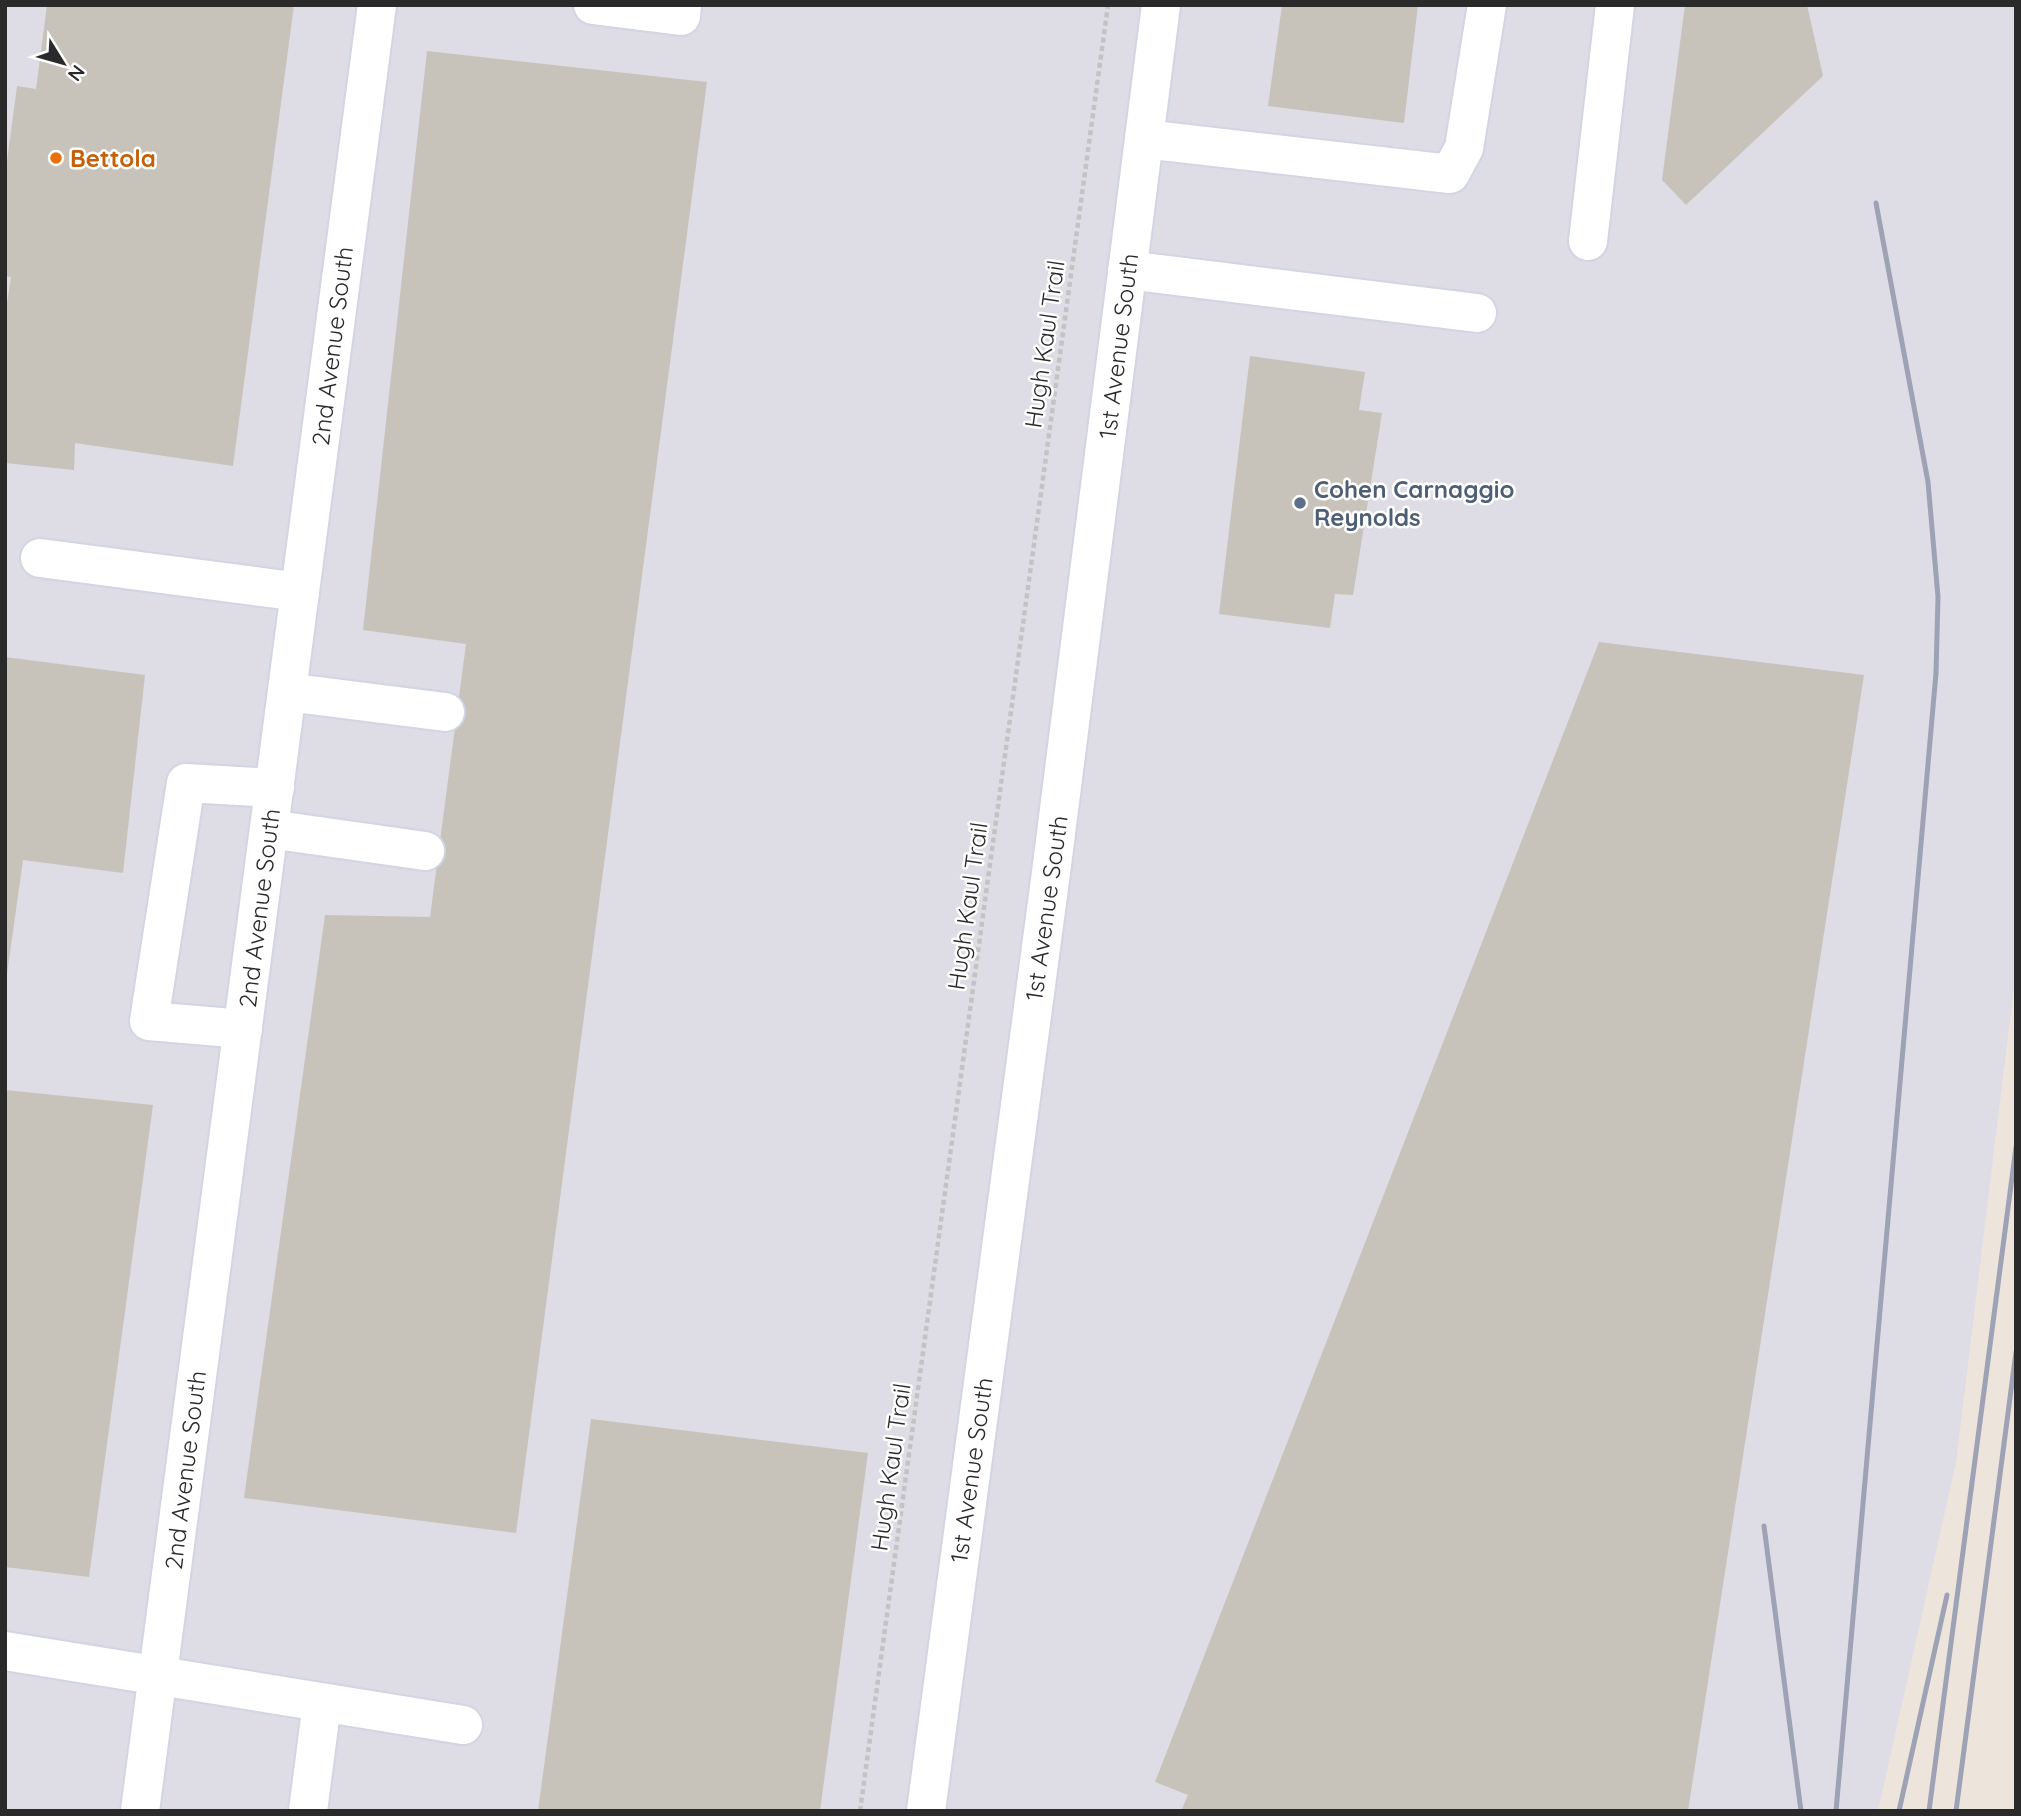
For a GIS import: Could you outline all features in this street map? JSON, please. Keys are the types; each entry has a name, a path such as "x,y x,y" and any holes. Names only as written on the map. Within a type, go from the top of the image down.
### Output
{"street":[{"name":"2nd Avenue South","path":"140,1811 376,5"},
{"path":"593,5 681,16 682,5"},
{"name":"1st Avenue South","path":"926,1811 1052,865 1161,5"},
{"path":"1144,139 1450,174 1464,148 1487,5"},
{"path":"1588,241 1615,5"},
{"path":"1127,270 1477,313"},
{"path":"40,558 300,593"},
{"path":"287,692 446,712"},
{"path":"243,1029 149,1021 186,783 275,789"},
{"path":"269,829 425,851"},
{"path":"5,1651 463,1725"},
{"path":"308,1811 322,1703"}],"path":[{"name":"Hugh Kaul Trail","path":"860,1811 1108,5"}],"shaded area":[{"path":"5,5 2016,5 2016,970 1956,1462 1878,1811 5,1811"}],"building":[{"path":"47,5 294,5 233,466 75,443 74,470 5,463 5,316 11,277 5,276 5,176 17,86 36,89"},
{"path":"1282,5 1418,5 1404,123 1268,106"},
{"path":"1685,5 1807,5 1823,76 1686,205 1662,180"},
{"path":"427,51 707,82 516,1533 244,1498 325,915 430,917 466,644 363,630"},
{"name":"Cohen Carnaggio Reynolds","path":"1250,356 1365,372 1359,410 1382,413 1353,595 1335,594 1330,628 1219,614"},
{"path":"1599,642 1864,675 1688,1811 1181,1811 1188,1795 1155,1782"},
{"path":"5,657 145,675 123,873 23,860 7,974"},
{"path":"5,1090 153,1105 89,1577 5,1567"},
{"path":"591,1419 868,1453 820,1811 538,1811"}],"railway":[{"path":"1836,1811 1936,673 1938,597 1928,482 1876,203"},
{"path":"1929,1811 2016,1147"},
{"path":"1956,1811 2016,1352"},
{"path":"1764,1526 1801,1811"},
{"path":"1899,1811 1947,1595"}],"place":[{"name":"Bettola","path":"56,158"},
{"name":"Cohen Carnaggio Reynolds","path":"1300,503"}]}
